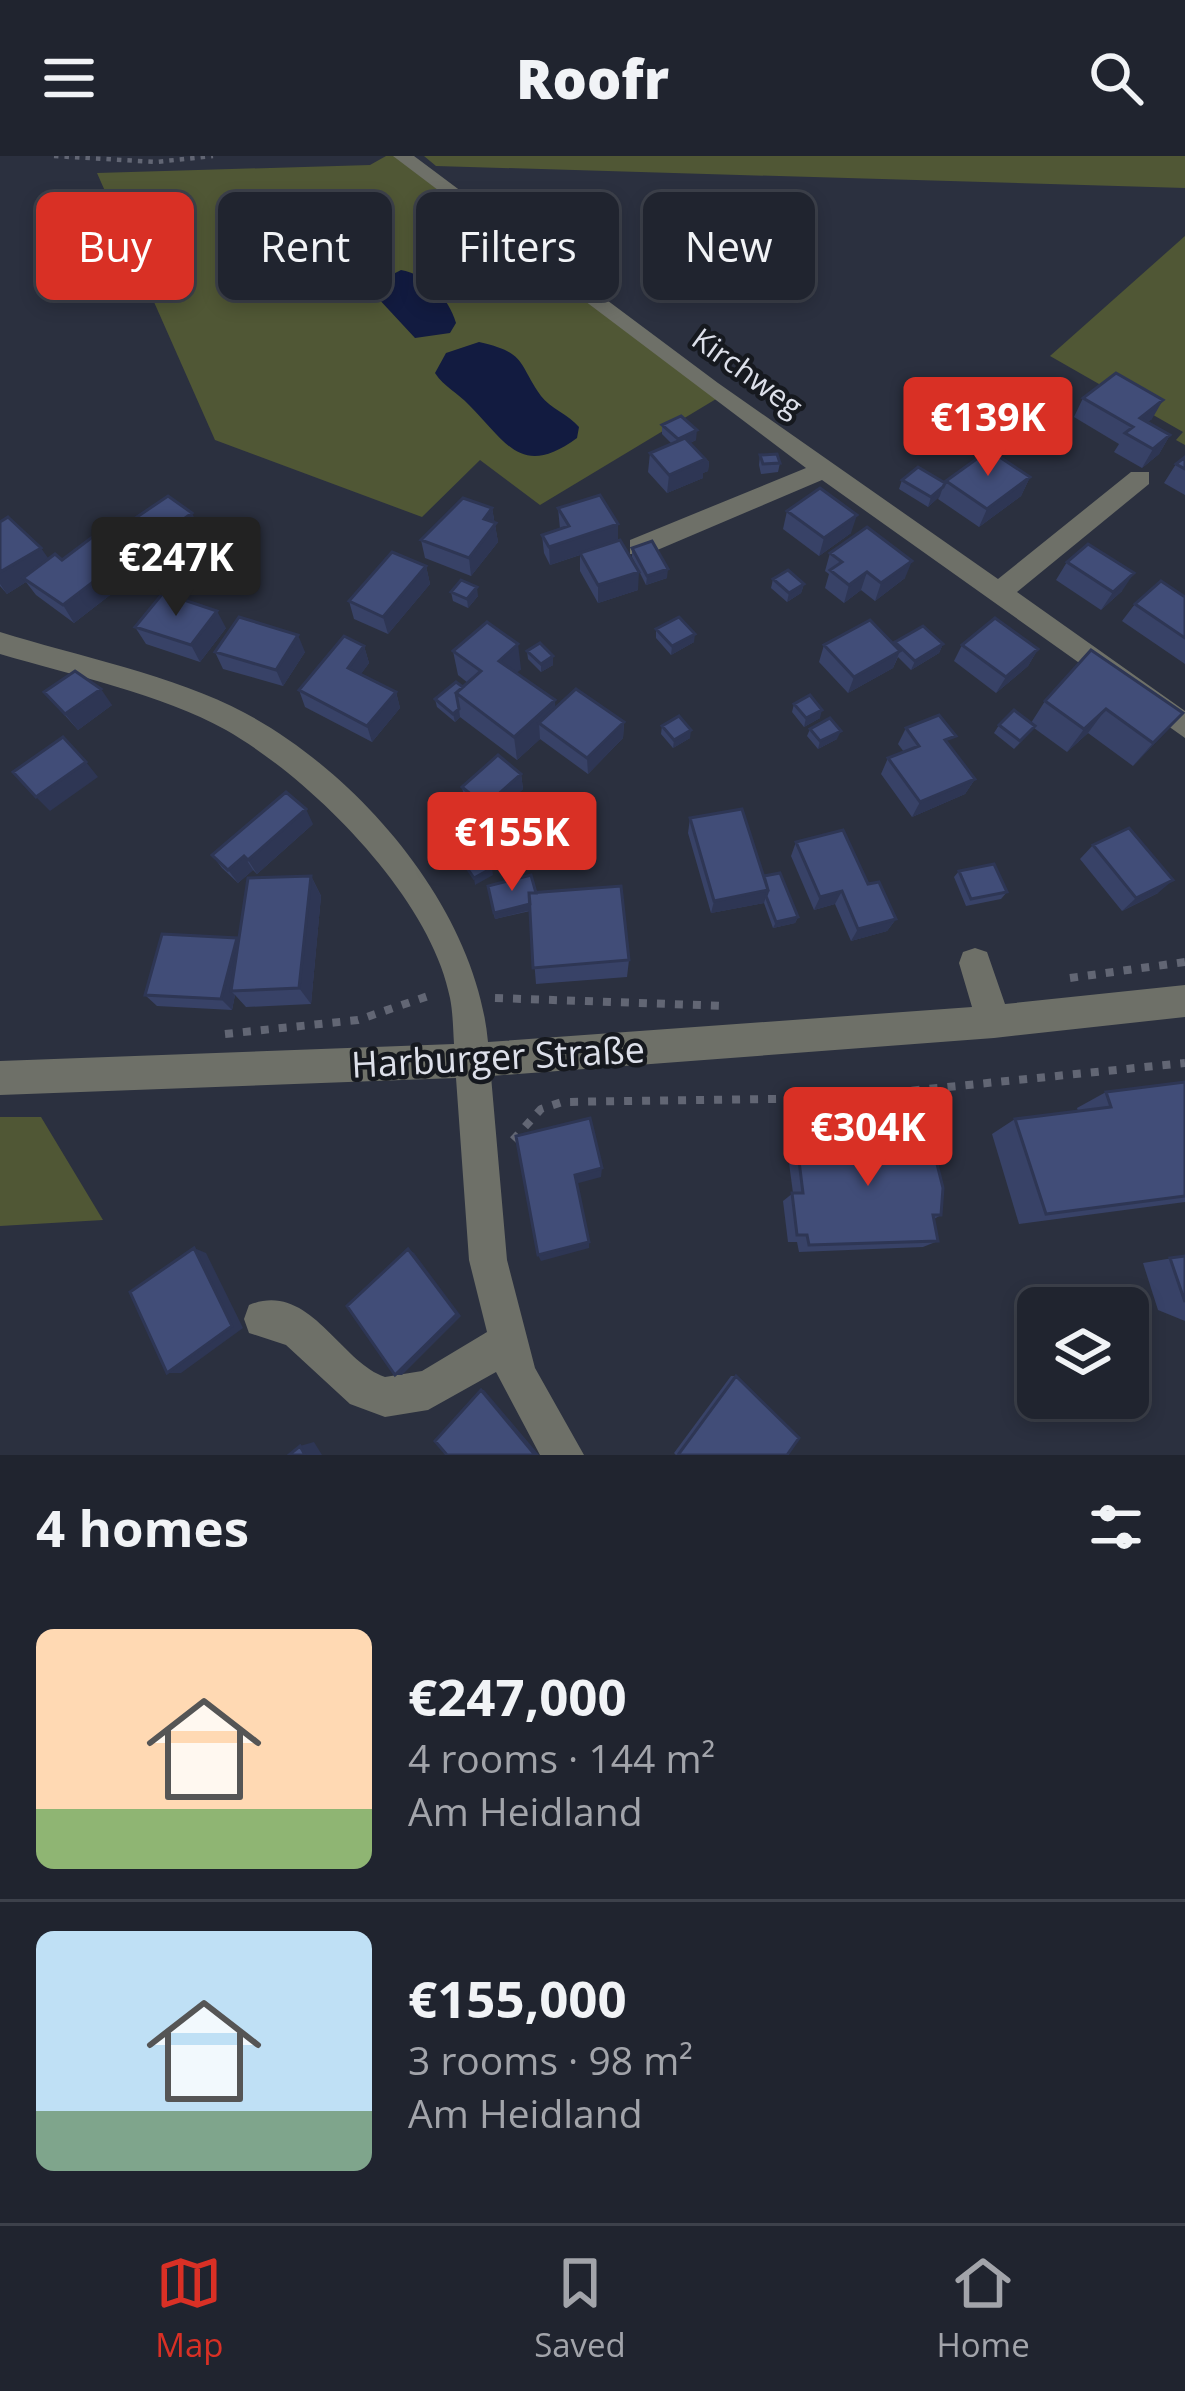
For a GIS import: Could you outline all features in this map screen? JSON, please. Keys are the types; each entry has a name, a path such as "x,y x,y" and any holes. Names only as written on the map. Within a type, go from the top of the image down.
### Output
{"street":[{"name":"Kirchweg","path":"402,156 824,470 1185,726"},
{"path":"639,547 824,470"},
{"path":"998,593 1140,478"},
{"path":"0,643 236,721 313,778 388,851 441,931 467,997 476,1061 488,1260 517,1375 563,1455"},
{"path":"975,963 994,1022"},
{"name":"Harburger Straße","path":"0,1078 167,1077 476,1061 994,1022 1185,1001"},
{"path":"262,1319 293,1324 373,1396 406,1399 448,1380 509,1340"}],"path":[{"path":"54,156 156,162 213,156"},
{"path":"1063,979 1185,962"},
{"path":"206,1036 358,1020 434,994 733,1006"},
{"path":"482,1164 505,1162 517,1130 541,1109 562,1102 839,1098 1185,1063"}],"green space":[{"path":"386,156 402,156 450,192 416,192 416,300 593,300 721,396 540,505 480,460 422,517 215,440 153,300 194,300 194,192 105,192 97,173 370,165"},
{"path":"424,156 1185,156 1185,188 436,166"},
{"path":"1185,236 1185,445 1176,440 1183,432 1050,356"},
{"path":"0,1117 41,1117 103,1220 0,1226"}],"water":[{"path":"401,270 416,275 416,300 444,300 456,323 450,333 415,338 380,300 392,300 392,275"},
{"path":"479,342 506,350 519,360 545,400 579,427 577,438 542,455 528,455 505,443 435,373 446,353"}],"building":[{"path":"1116,373 1163,400 1140,418 1170,435 1153,449 1125,433 1133,427 1083,398"},
{"path":"1041,410 1053,419 1046,423 1033,414"},
{"path":"681,416 697,430 678,439 662,425"},
{"path":"685,438 705,459 669,475 650,453"},
{"path":"989,450 1030,477 987,509 946,481"},
{"path":"777,454 780,463 763,464 760,455"},
{"path":"918,467 945,483 931,497 902,480"},
{"path":"820,488 857,515 824,538 787,511"},
{"path":"600,495 618,524 549,547 542,535 569,526 558,508"},
{"path":"168,496 192,513 155,540 131,521"},
{"path":"463,498 492,508 484,519 496,523 469,558 421,540"},
{"path":"8,517 41,548 0,572 0,522"},
{"path":"867,527 912,561 881,583 867,572 849,585 830,570 842,562 830,553"},
{"path":"95,535 127,556 63,605 23,578 55,554 62,560"},
{"path":"620,540 639,572 598,585 580,553"},
{"path":"652,541 668,569 647,576 632,548"},
{"path":"1088,544 1134,573 1113,592 1067,562"},
{"path":"392,552 426,566 383,617 349,601"},
{"path":"788,570 804,584 789,593 773,579"},
{"path":"461,580 477,587 467,599 451,592"},
{"path":"1161,581 1185,597 1185,638 1135,604"},
{"path":"163,593 217,611 191,645 135,627"},
{"path":"239,617 298,635 276,670 215,652"},
{"path":"679,617 695,634 672,646 656,629"},
{"path":"995,618 1038,649 1006,677 962,645"},
{"path":"870,620 900,651 854,677 824,645"},
{"path":"487,622 518,644 499,661 555,700 514,737 456,693 481,671 453,651"},
{"path":"923,626 943,644 915,661 895,642"},
{"path":"344,636 364,646 348,668 396,692 367,726 299,690"},
{"path":"540,643 553,656 541,664 527,651"},
{"path":"1091,650 1183,713 1153,743 1106,709 1084,729 1045,701"},
{"path":"75,671 101,689 65,714 44,692"},
{"path":"456,682 463,687 456,693 459,709 453,714 435,699"},
{"path":"576,689 624,722 587,758 539,723"},
{"path":"810,695 822,710 806,718 794,704"},
{"path":"1014,710 1035,726 1020,741 999,725"},
{"path":"939,715 956,736 945,740 975,779 920,802 888,758 919,746 906,728"},
{"path":"679,716 691,730 674,740 662,726"},
{"path":"830,718 841,731 820,741 810,729"},
{"path":"63,737 86,762 36,797 13,772"},
{"path":"498,755 521,774 485,806 462,787"},
{"path":"286,792 306,809 248,860 244,856 228,870 212,855"},
{"path":"742,809 768,890 714,901 690,818"},
{"path":"1129,828 1173,880 1136,898 1093,845"},
{"path":"843,830 868,884 879,882 896,919 858,929 842,891 820,897 796,842"},
{"path":"480,851 492,868 474,878 462,861"},
{"path":"994,864 1007,892 971,899 959,871"},
{"path":"780,873 798,917 776,922 764,876"},
{"path":"531,875 536,893 529,893 530,904 494,913 488,886"},
{"path":"311,876 299,988 231,991 248,878"},
{"path":"621,886 629,960 533,968 529,893"},
{"path":"162,934 237,938 221,999 145,995"},
{"path":"1185,1082 1185,1196 1046,1214 1015,1119 1111,1107 1106,1092"},
{"path":"590,1118 602,1168 575,1175 589,1242 538,1255 516,1136"},
{"path":"929,1132 943,1188 941,1215 933,1215 938,1241 809,1245 807,1235 797,1235 792,1193 803,1193 796,1137"},
{"path":"194,1248 232,1326 167,1373 130,1292"},
{"path":"408,1249 457,1314 395,1375 347,1306"},
{"path":"1185,1256 1185,1302 1170,1258"},
{"path":"736,1376 799,1438 787,1455 678,1455"},
{"path":"481,1390 535,1455 447,1455 435,1441"}]}
